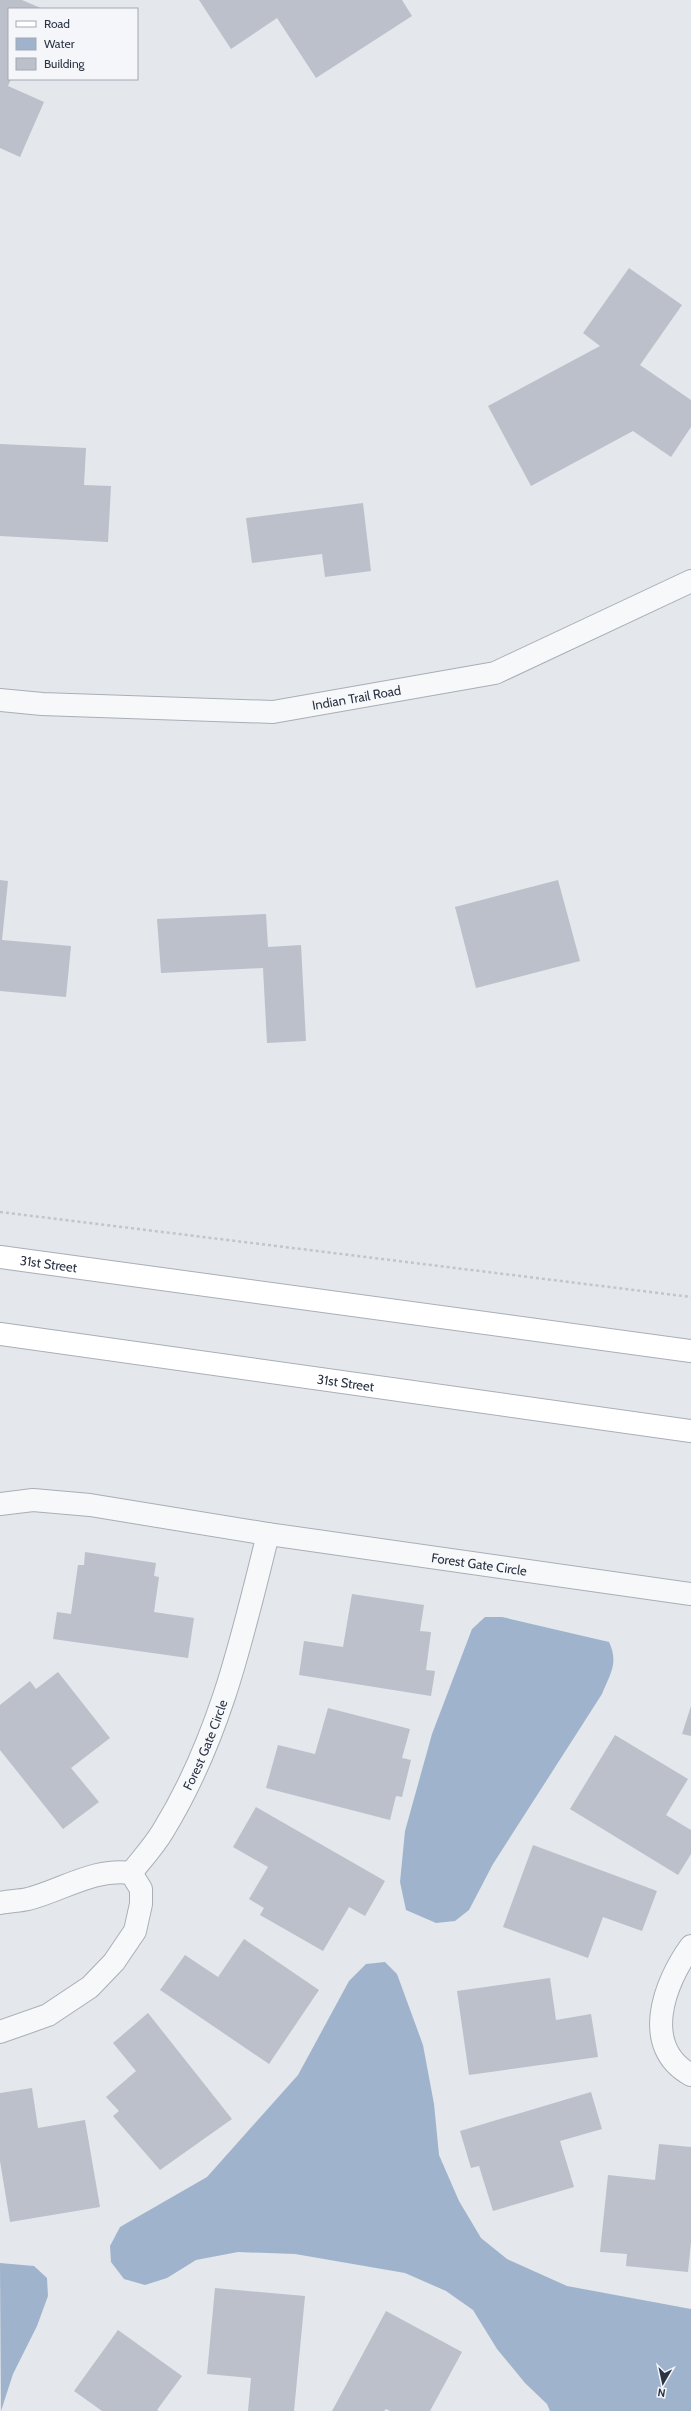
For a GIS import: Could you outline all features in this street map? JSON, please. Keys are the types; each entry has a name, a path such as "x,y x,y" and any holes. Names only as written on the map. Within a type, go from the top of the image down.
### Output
{"main road":[{"name":"31st Street","path":"0,1257 691,1351"},
{"name":"31st Street","path":"0,1334 691,1431"}],"street":[{"name":"Indian Trail Road","path":"0,700 42,704 280,710 495,673 691,581"},
{"name":"Forest Gate Circle","path":"0,1504 33,1500 90,1505 268,1534 691,1594"},
{"name":"Forest Gate Circle","path":"131,1873 166,1826 188,1787 216,1726 236,1662 268,1534"},
{"path":"0,1902 28,1898 98,1874 131,1873 141,1889 141,1904 135,1931 114,1962 90,1987 48,2016 0,2032"},
{"path":"691,1946 683,1958 665,1996 661,2021 662,2044 672,2061 691,2075"}],"path":[{"path":"0,1212 691,1297"}],"water":[{"path":"485,1617 502,1617 609,1642 612,1649 613,1662 602,1694 493,1864 469,1910 455,1921 436,1923 406,1910 400,1882 405,1831 432,1734 472,1629"},
{"path":"385,1962 397,1974 423,2045 434,2104 439,2155 459,2201 481,2238 507,2259 567,2286 691,2309 691,2411 550,2411 547,2404 525,2383 497,2349 473,2310 446,2291 405,2273 295,2254 238,2252 196,2260 167,2278 145,2285 124,2279 111,2262 110,2246 120,2227 207,2177 298,2075 349,1981 366,1964"},
{"path":"0,2263 34,2266 47,2278 48,2296 37,2326 13,2374 1,2411"}],"building":[{"path":"0,0 22,0 41,8 8,8 8,80 11,80 8,86 44,102 20,157 0,148"},
{"path":"199,0 402,0 412,16 316,78 277,18 231,49"},
{"path":"629,268 682,305 640,365 691,400 691,427 671,457 633,431 531,486 488,406 600,346 583,333"},
{"path":"0,444 86,448 84,485 111,486 108,542 0,536"},
{"path":"363,503 371,571 325,577 322,554 252,563 246,518"},
{"path":"0,880 8,881 2,940 71,946 66,997 0,991"},
{"path":"558,880 580,961 476,988 455,907"},
{"path":"266,914 268,947 301,945 306,1041 267,1043 263,968 161,973 157,919"},
{"path":"85,1552 156,1563 154,1576 159,1577 154,1612 194,1618 188,1658 53,1639 57,1612 71,1614 78,1565 84,1565"},
{"path":"352,1594 424,1605 420,1631 431,1632 426,1670 435,1671 431,1696 299,1675 304,1641 343,1647"},
{"path":"58,1672 110,1738 71,1768 99,1802 63,1829 0,1750 0,1705 30,1681 36,1689"},
{"path":"691,1706 691,1736 682,1734"},
{"path":"328,1708 410,1729 402,1758 411,1760 402,1797 396,1796 390,1820 266,1788 278,1745 315,1754"},
{"path":"615,1735 688,1779 666,1815 691,1830 691,1854 678,1875 570,1809"},
{"path":"256,1807 385,1881 365,1916 349,1907 323,1951 260,1915 264,1908 249,1899 268,1867 233,1847"},
{"path":"533,1845 657,1891 642,1931 603,1917 588,1958 503,1927"},
{"path":"244,1939 319,1990 269,2064 160,1990 185,1955 218,1977"},
{"path":"550,1978 556,2020 591,2014 598,2057 469,2075 457,1991"},
{"path":"148,2013 232,2119 160,2170 113,2116 119,2111 106,2097 136,2071 113,2043"},
{"path":"32,2088 38,2128 85,2120 100,2207 10,2222 0,2161 0,2093"},
{"path":"591,2092 602,2129 560,2141 574,2187 493,2211 479,2166 471,2168 460,2131"},
{"path":"659,2144 691,2147 691,2242 688,2272 626,2266 627,2254 600,2252 608,2175 655,2180"},
{"path":"215,2288 305,2296 294,2411 248,2411 251,2378 207,2374"},
{"path":"386,2311 462,2352 430,2411 390,2411 386,2409 384,2411 332,2411"},
{"path":"118,2330 182,2376 157,2410 159,2411 102,2411 74,2391"}]}
